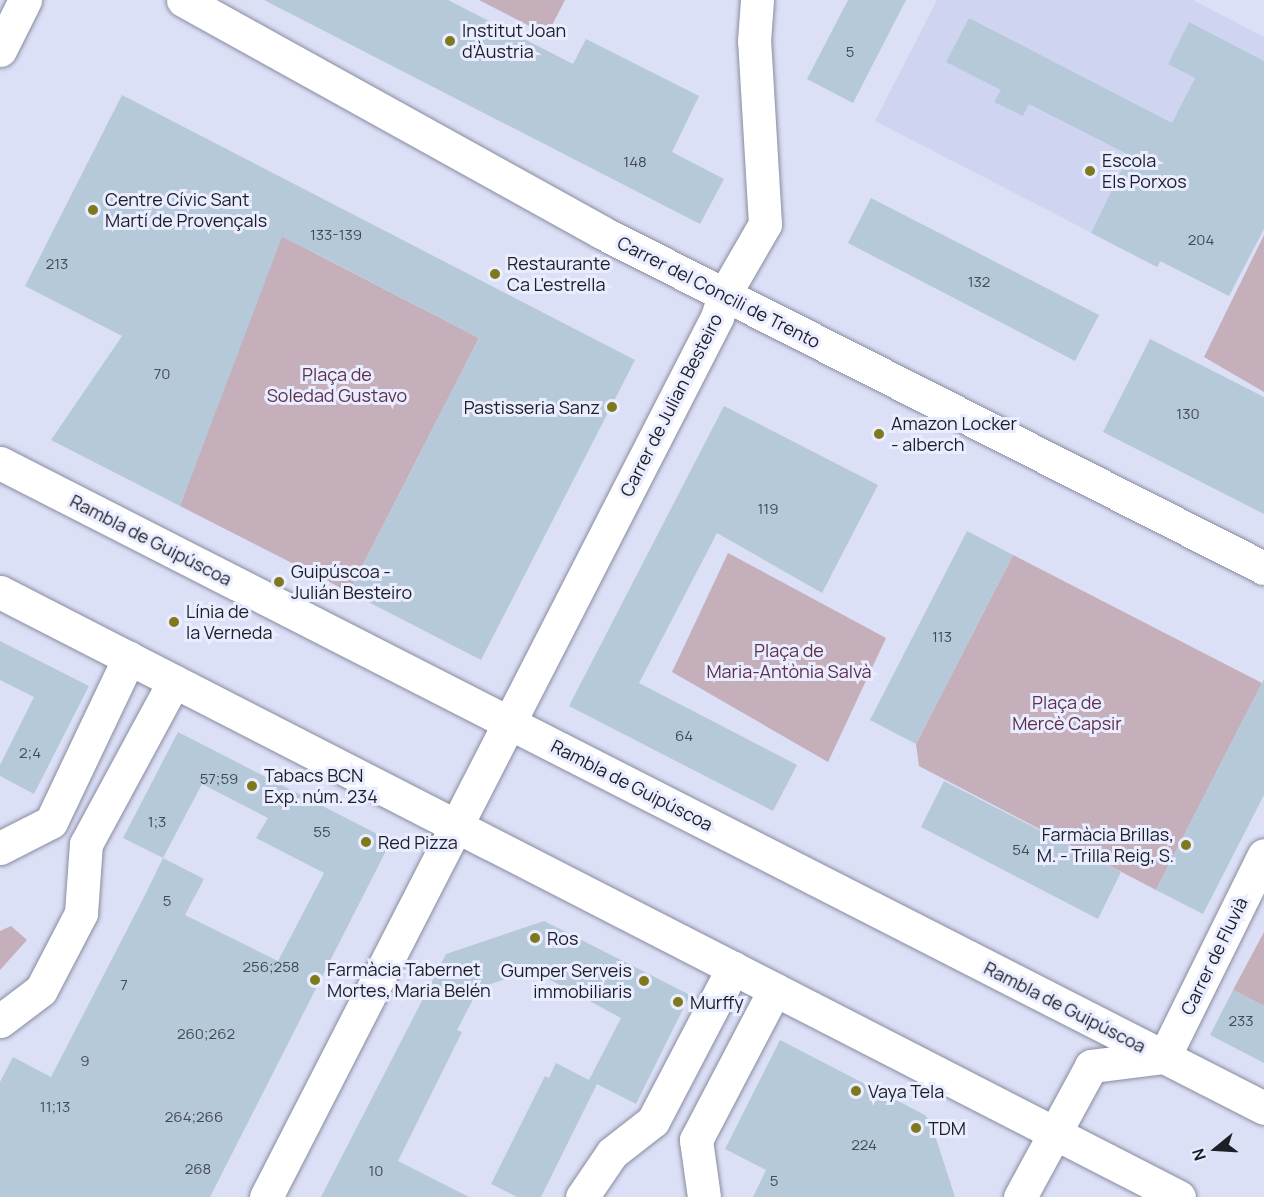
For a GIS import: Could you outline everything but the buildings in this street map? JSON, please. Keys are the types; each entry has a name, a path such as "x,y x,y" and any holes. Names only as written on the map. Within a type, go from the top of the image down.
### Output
{"street":[{"path":"0,50 25,0"},
{"name":"Carrer del Concili de Trento","path":"183,0 601,232 1264,568"},
{"name":"Carrer de Julian Besteiro","path":"266,1197 458,827 509,722 717,317 724,295 765,224 754,41 757,0"},
{"name":"Rambla de Guipúscoa","path":"0,463 1264,1108"},
{"path":"0,592 1179,1197"},
{"path":"0,848 51,822 129,658"},
{"path":"0,1021 41,990 81,913 86,844 174,681"},
{"name":"Carrer de Fluvià","path":"1164,1058 1264,855"},
{"path":"582,1197 612,1153 653,1121 733,968"},
{"path":"704,1197 696,1140 775,989"},
{"path":"1020,1197 1053,1132 1091,1066 1164,1058"}],"shaded area":[{"name":"Escola Els Porxos","path":"937,0 1193,0 1264,37 1264,59 1158,267 875,121"}],"green space":[{"path":"479,0 565,0 547,35"},
{"name":"Plaça de Soledad Gustavo","path":"210,199 479,338 349,592 180,506 269,265"},
{"path":"1264,235 1264,392 1204,357"},
{"name":"Plaça de Maria-Antònia Salvà","path":"728,553 886,638 828,762 672,672"},
{"name":"Plaça de Mercè Capsir","path":"1013,555 1262,683 1156,890 919,766 916,744"},
{"path":"11,926 27,940 0,970 0,931"},
{"path":"1264,932 1264,1006 1233,990"}],"place":[{"name":"Institut Joan d'Àustria","path":"450,41"},
{"name":"Escola Els Porxos","path":"1090,171"},
{"name":"Centre Cívic Sant Martí de Provençals","path":"93,210"},
{"name":"Restaurante Ca L'estrella","path":"495,274"},
{"name":"Pastisseria Sanz","path":"612,407"},
{"name":"Amazon Locker - alberch","path":"879,434"},
{"name":"Guipúscoa - Julián Besteiro","path":"279,582"},
{"name":"Línia de la Verneda","path":"174,622"},
{"name":"Tabacs BCN Exp. núm. 234","path":"252,786"},
{"name":"Red Pizza","path":"366,842"},
{"name":"Farmàcia Brillas, M. - Trilla Reig, S.","path":"1186,845"},
{"name":"Ros","path":"535,938"},
{"name":"Farmàcia Tabernet Mortes, Maria Belén","path":"315,980"},
{"name":"Gumper Serveis immobiliaris","path":"644,981"},
{"name":"Murffy","path":"678,1002"},
{"name":"Vaya Tela","path":"856,1091"},
{"name":"TDM","path":"916,1128"}]}
